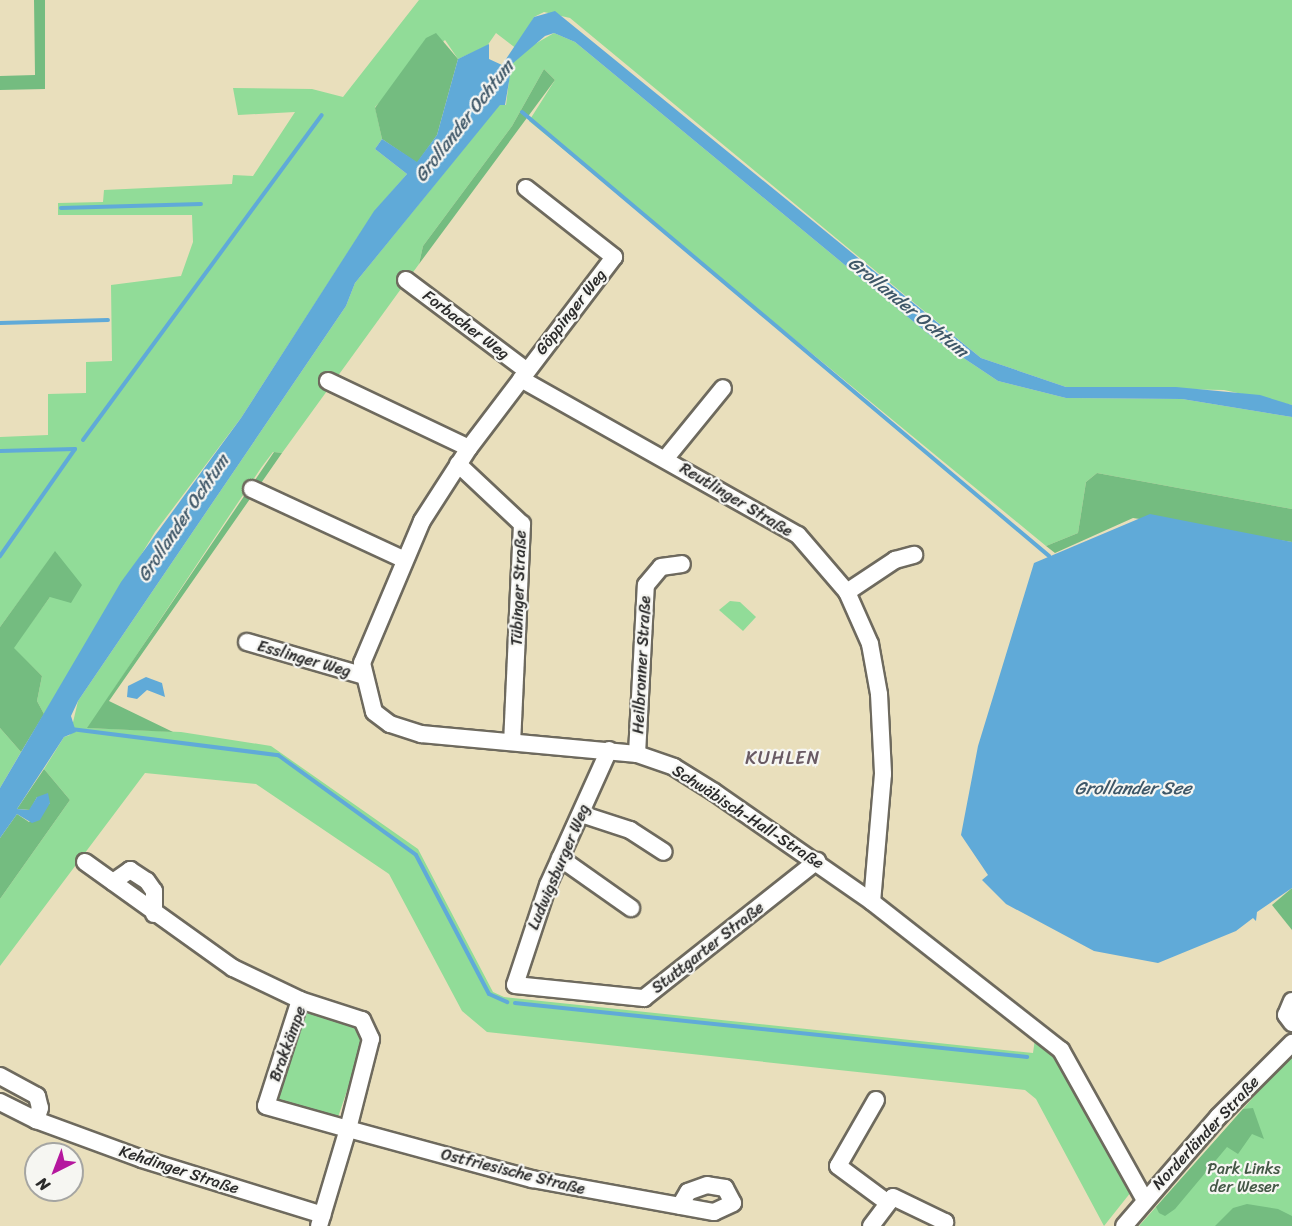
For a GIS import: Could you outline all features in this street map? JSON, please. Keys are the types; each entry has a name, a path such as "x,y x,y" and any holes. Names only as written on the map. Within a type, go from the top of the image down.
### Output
{"street":[{"name":"Göppinger Weg","path":"524,374 614,257 526,188"},
{"name":"Forbacher Weg","path":"406,280 524,374"},
{"path":"361,675 404,559 458,464 524,374"},
{"name":"Reutlinger Straße","path":"524,374 798,535 847,592 870,644 881,717 883,774 872,902"},
{"path":"328,381 469,448"},
{"path":"666,458 723,388"},
{"name":"Tübinger Straße","path":"458,464 522,524 512,741"},
{"path":"252,489 404,559"},
{"path":"847,592 895,560 914,555"},
{"name":"Heilbronner Straße","path":"637,754 646,585 661,567 682,564"},
{"name":"Esslinger Weg","path":"247,642 361,675"},
{"name":"Schwäbisch-Hall-Straße","path":"361,675 371,707 390,724 431,735 637,754 674,767 817,861 1061,1050 1145,1200"},
{"name":"Ludwigsburger Weg","path":"515,986 560,858 609,750"},
{"path":"581,814 630,830 664,852"},
{"path":"560,858 631,908"},
{"name":"Stuttgarter Straße","path":"515,986 644,998 817,861"},
{"path":"85,862 113,882 117,891 233,968 300,1000"},
{"path":"113,882 130,870 147,881 154,891 154,914"},
{"name":"Brakkämpe","path":"321,1220 348,1129 370,1032 356,1017 300,1000 267,1106 348,1129"},
{"path":"1292,1001 1286,1015 1292,1023"},
{"name":"Norderländer Straße","path":"1124,1226 1145,1200 1292,1043"},
{"path":"0,1076 37,1096 36,1120"},
{"path":"876,1100 838,1166 888,1203"},
{"name":"Kehdinger Straße","path":"0,1102 36,1120 321,1220"},
{"name":"Ostfriesische Straße","path":"348,1129 532,1179 680,1206"},
{"path":"872,1226 893,1197 945,1222 943,1226"}],"green space":[{"path":"34,0 45,0 45,89 0,90 0,76 35,75"},
{"path":"419,0 1292,0 1292,405 1224,390 1066,387 981,358 570,18 544,12 534,17 517,49 496,33 487,46 458,59 445,40 375,107 382,139 375,149 407,174 374,212 241,418 155,532 44,714 37,701 42,676 13,648 50,597 55,552 0,627 0,437 48,435 48,394 86,393 86,362 112,361 111,285 181,276 193,242 192,215 58,215 58,203 103,202 104,190 232,184 233,175 253,176 295,112 238,115 233,88 312,89 343,97"},
{"path":"436,33 458,59 437,135 417,163 382,139 375,108 426,38"},
{"path":"554,33 575,42 932,337 998,381 1066,398 1182,399 1292,417 1292,509 1097,473 1086,482 1078,533 1046,546 529,121 555,80 544,69 512,126 423,246 419,264 282,453 273,452 261,468 88,728 181,732 271,746 418,849 493,992 504,997 1033,1053 1035,1039 1053,1052 1131,1192 1104,1226 1036,1099 1025,1090 487,1032 462,1011 389,874 256,784 145,773 0,966 0,899 70,800 44,769 64,737 70,735 78,701 346,306 355,283 500,104 506,105 511,64 521,52"},
{"path":"544,69 555,80 419,264 423,246 512,126"},
{"path":"274,452 282,453 109,701 173,732 87,728"},
{"path":"1097,473 1292,509 1292,542 1133,518 1055,553 1046,546 1078,533 1086,482"},
{"path":"55,551 82,585 71,603 50,597 14,648 42,676 37,701 44,714 21,752 0,728 0,627"},
{"path":"730,601 740,602 756,617 743,631 719,610"},
{"path":"0,728 21,752 0,788"},
{"path":"44,769 70,800 0,899 0,838 17,814 29,822 50,803 37,797 30,810 17,809"},
{"path":"1292,888 1292,930 1272,905"},
{"path":"308,1009 358,1025 364,1041 337,1120 273,1104 301,1011"},
{"name":"Park Links der Weser","path":"1292,1053 1292,1226 1139,1226 1229,1125"},
{"path":"1253,1108 1264,1139 1252,1134 1238,1154 1227,1147 1175,1209 1165,1216 1159,1213 1156,1207 1243,1109"},
{"path":"1247,1204 1278,1209 1292,1216 1292,1226 1215,1226 1233,1208"}],"water":[{"name":"Grollander Ochtum","path":"555,11 981,358 1066,387 1176,387 1260,395 1292,405 1292,417 1182,399 1066,398 998,381 932,337 575,42 554,33 545,36 512,64 505,105 500,105 355,283 346,306 78,701 71,716 76,732 64,737 17,809 29,810 37,797 48,793 50,803 40,820 32,823 17,814 0,838 0,788 121,582 241,418 374,211 407,174 375,149 382,139 417,162 437,135 458,59 489,44 489,59 502,65 534,17"},
{"name":"Grollander See","path":"1150,514 1292,542 1292,888 1257,912 1256,921 1253,918 1236,931 1158,963 1094,951 1006,904 982,880 988,875 961,835 978,746 1034,563"},
{"path":"146,677 162,683 165,697 147,690 137,699 127,697 128,686"}],"waterway":[{"path":"522,112 1049,556"},
{"path":"83,440 322,115"},
{"path":"61,208 201,204"},
{"path":"0,323 108,320"},
{"path":"0,451 75,449 0,556"},
{"path":"71,729 278,755 416,855 489,994 507,1002"},
{"path":"515,1003 1027,1057"}],"district":[{"name":"KUHLEN","path":"783,758"}]}
